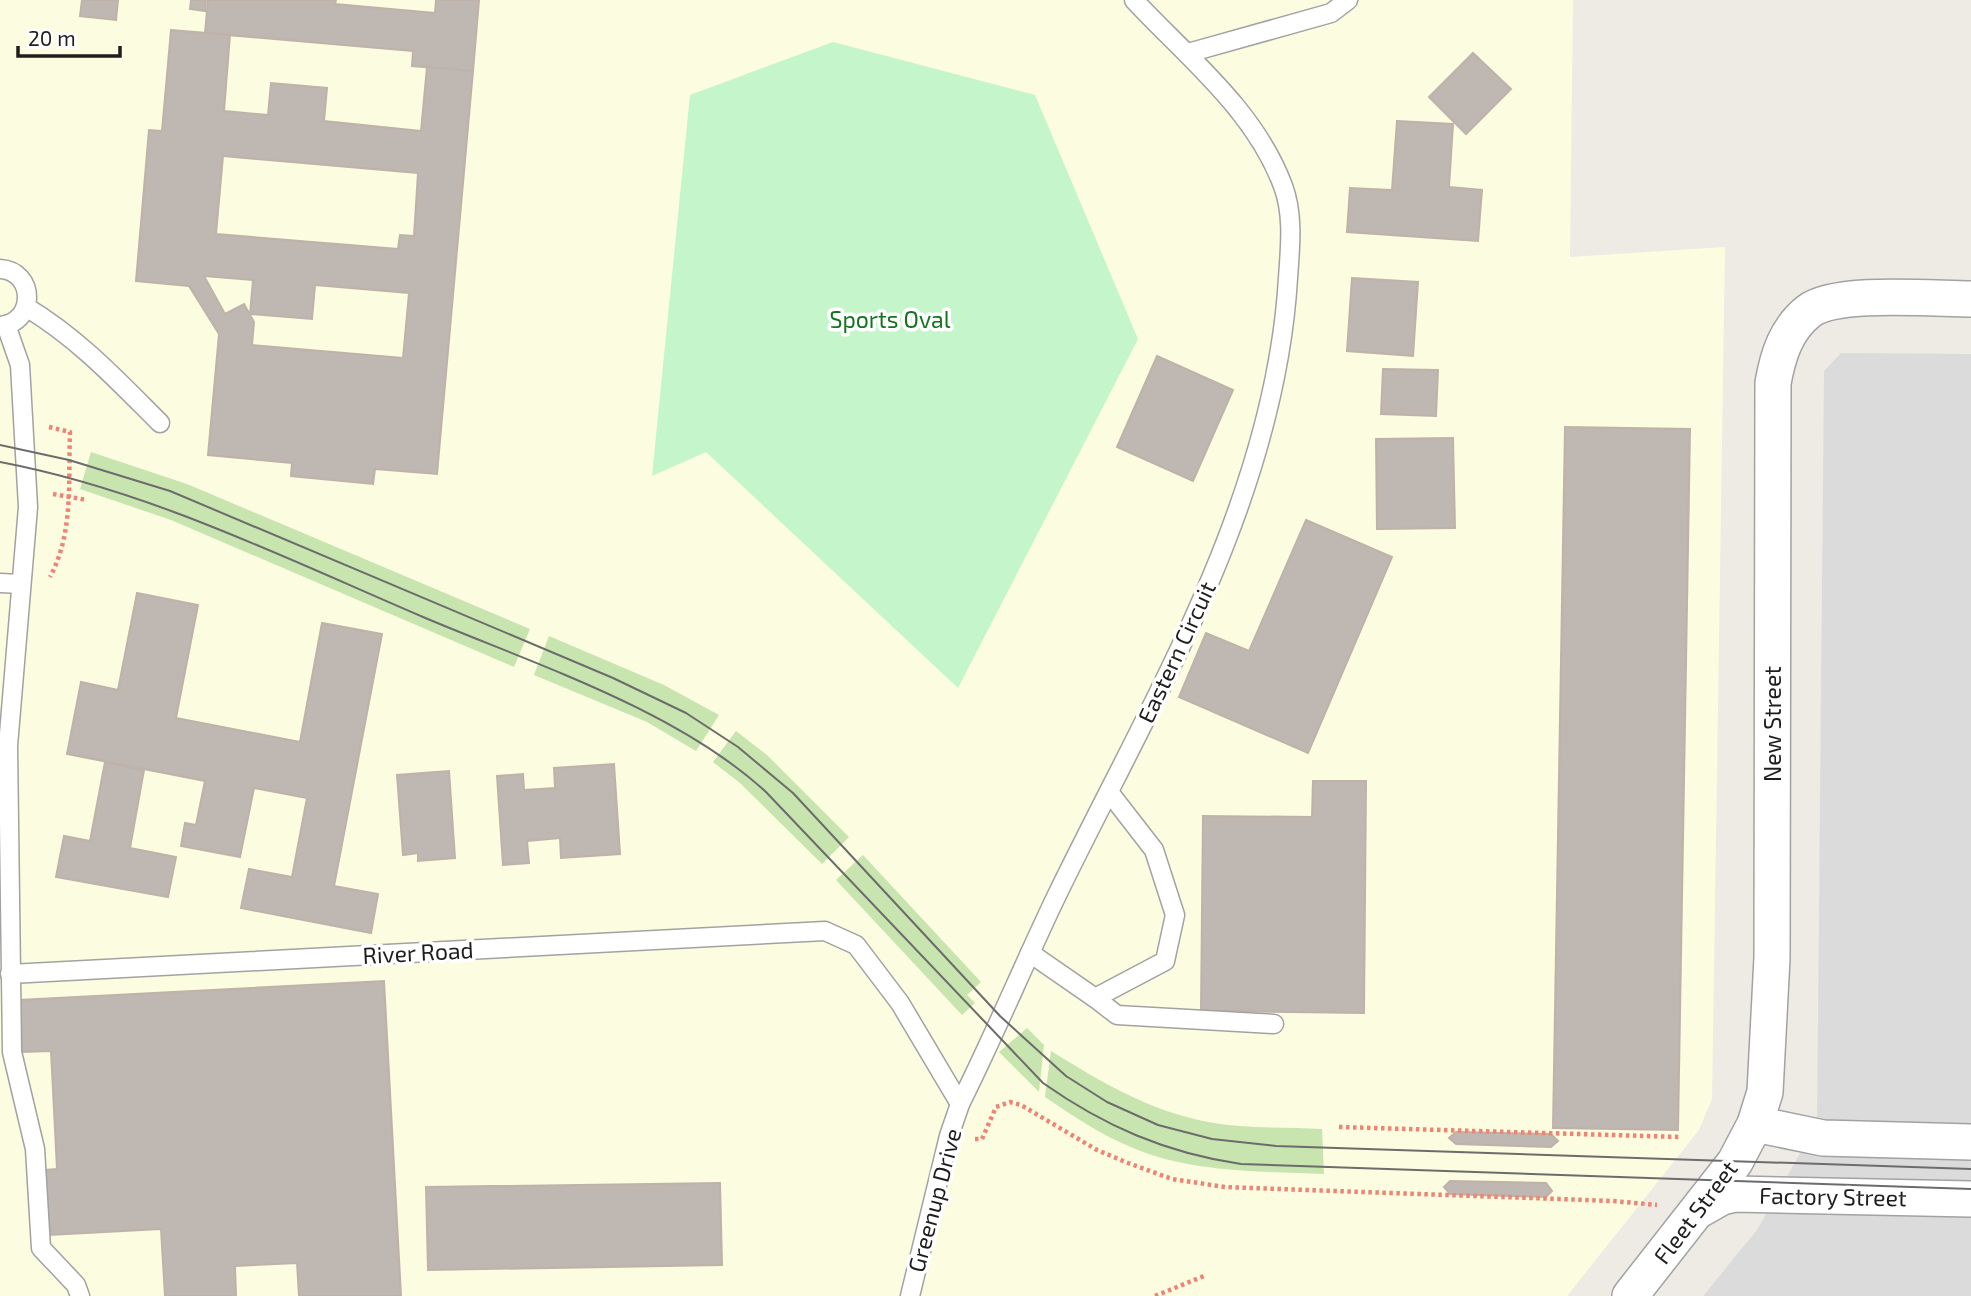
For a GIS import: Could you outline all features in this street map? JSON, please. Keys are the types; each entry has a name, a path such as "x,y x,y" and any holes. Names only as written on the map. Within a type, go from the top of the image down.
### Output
{"street":[{"name":"New Street","path":"1755,1124 1765,1092 1771,970 1773,383 1783,345 1793,327 1811,309 1836,300 1971,299"},
{"path":"1755,1124 1823,1138 1971,1142"},
{"name":"Fleet Street","path":"1630,1296 1735,1162 1755,1124"},
{"name":"Factory Street","path":"1699,1210 1722,1197 1735,1194 1971,1199"}],"lane":[{"name":"Eastern Circuit","path":"960,1104 1226,545 1268,409 1287,295 1291,231 1284,189 1268,153 1230,101 1188,53 1134,0"},
{"path":"1188,53 1331,13 1348,0"},
{"path":"0,269 15,273 27,288 26,307 15,322 3,326 20,365 28,507 8,746 12,1052 35,1149 41,1248 76,1285 80,1296"},
{"path":"26,307 57,325 89,352 160,423"},
{"path":"0,583 21,584"},
{"path":"1095,998 1165,961 1175,915 1154,850 1109,792"},
{"name":"River Road","path":"10,974 825,931 856,945 900,1003 960,1104"},
{"path":"1030,953 1117,1015 1274,1024"},
{"name":"Greenup Drive","path":"910,1296 949,1136 960,1104"}],"path":[{"path":"21,584 48,581 61,556 67,528 70,432"},
{"path":"68,496 87,500"},
{"path":"968,1139 982,1139 996,1107 1010,1102 1021,1105 1097,1150 1172,1179 1225,1187 1613,1201 1662,1206"},
{"path":"1339,1127 1680,1137"},
{"path":"1155,1296 1204,1276"}],"shaded area":[{"path":"0,0 1573,0 1570,257 1725,247 1712,1099 1699,1130 1567,1296 0,1296"},
{"path":"1841,353 1971,354 1971,1296 1703,1296 1757,1230 1817,1123 1824,371"}],"green space":[{"name":"Sports Oval","path":"833,42 1035,95 1138,339 958,688 706,452 652,476 690,95"},
{"path":"91,452 187,484 530,629 514,667 171,520 80,489"},
{"path":"549,636 664,685 719,715 696,751 647,722 534,675"},
{"path":"736,731 767,755 849,837 822,864 740,783 713,762"},
{"path":"863,855 981,982 967,995 975,1003 962,1015 836,880"},
{"path":"1027,1028 1044,1045 1039,1092 999,1052"},
{"path":"1051,1051 1126,1094 1166,1111 1236,1126 1322,1129 1324,1174 1203,1166 1156,1156 1121,1143 1087,1125 1045,1097"}],"building":[{"path":"82,0 118,0 116,20 80,16"},
{"path":"191,0 206,0 205,11 190,9"},
{"path":"208,0 336,0 335,4 435,13 436,0 479,0 473,71 412,66 413,51 205,33"},
{"path":"171,30 230,35 224,111 268,115 271,83 327,88 324,121 421,131 427,67 473,71 437,474 375,469 373,484 291,476 292,463 208,455 219,334 189,286 136,281 149,130 162,131","holes":["223,156 418,173 414,236 400,235 398,249 216,234","204,276 253,280 250,314 312,319 315,285 409,293 403,358 252,345 254,322 244,304 225,314"]},
{"path":"1473,53 1511,89 1466,134 1429,97"},
{"path":"1397,121 1453,124 1449,187 1482,190 1478,241 1347,232 1350,188 1392,190"},
{"path":"1352,278 1418,282 1413,356 1347,351"},
{"path":"1157,356 1233,390 1193,481 1117,447"},
{"path":"1383,369 1438,370 1436,416 1381,414"},
{"path":"1565,427 1690,429 1678,1130 1553,1128"},
{"path":"1453,438 1455,528 1377,529 1376,439"},
{"path":"1306,520 1392,557 1308,753 1179,697 1206,633 1249,651"},
{"path":"137,593 198,605 176,718 300,742 322,623 382,634 334,886 378,894 371,933 241,908 249,869 292,877 307,798 254,788 240,857 181,846 185,823 196,825 205,781 67,754 81,682 118,690"},
{"path":"105,762 144,770 130,848 176,857 168,897 56,877 64,836 90,841"},
{"path":"614,764 620,854 561,858 560,838 527,841 529,863 503,865 497,776 523,774 524,790 555,788 554,768"},
{"path":"449,771 455,858 418,861 418,853 403,855 397,775"},
{"path":"1313,781 1366,781 1364,1013 1201,1011 1203,816 1312,817"},
{"path":"384,981 401,1296 299,1296 297,1263 235,1266 236,1296 165,1296 161,1229 49,1235 45,1170 57,1169 51,1051 22,1052 19,1000"},
{"path":"1456,1132 1551,1134 1558,1141 1551,1147 1456,1144 1449,1138"},
{"path":"1450,1181 1546,1183 1552,1191 1546,1197 1450,1194 1444,1187"},
{"path":"720,1183 722,1265 428,1270 426,1187"}],"tram line":[{"path":"0,445 69,460 170,491 613,678 686,713 738,747 793,793 1000,1016 1066,1076 1107,1102 1158,1125 1212,1139 1276,1146 1971,1169"},
{"path":"0,462 109,490 268,549 423,617 603,691 690,737 730,763 766,792 1043,1083 1113,1125 1161,1145 1241,1164 1971,1189"}]}
